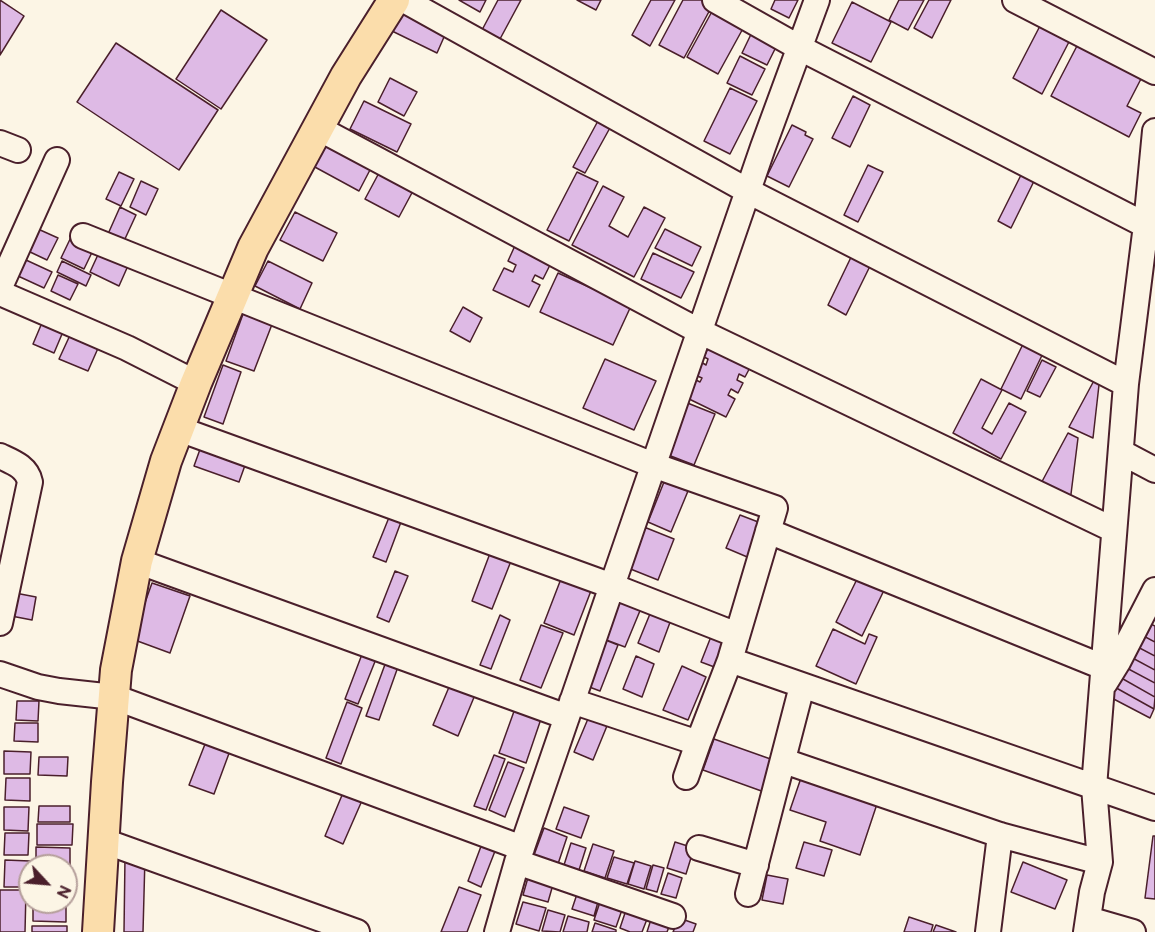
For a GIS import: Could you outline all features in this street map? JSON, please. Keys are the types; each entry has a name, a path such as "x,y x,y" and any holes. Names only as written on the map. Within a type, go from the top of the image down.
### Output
{"main road":[{"path":"98,932 116,670 137,561 166,461 253,248 346,76 394,0"}],"street":[{"path":"404,0 748,191 1126,384"},
{"path":"715,0 800,48 1150,227"},
{"path":"497,932 520,855 699,331 817,0"},
{"path":"1015,0 1155,72"},
{"path":"318,128 699,331 1114,530"},
{"path":"1133,932 1087,925 1100,862 1094,788 1126,384 1150,227 1155,131"},
{"path":"57,160 2,296 127,348 196,383"},
{"path":"83,236 653,465 775,508 730,660 686,777"},
{"path":"179,429 612,586 737,635"},
{"path":"1120,452 1155,470"},
{"path":"0,456 22,468 29,475 30,482 9,535 0,622"},
{"path":"768,531 1103,678"},
{"path":"137,561 570,709 698,743"},
{"path":"1103,678 1119,662 1155,590"},
{"path":"730,660 1155,808"},
{"path":"0,674 38,687 114,697 673,916"},
{"path":"748,894 802,686"},
{"path":"783,761 1000,835 1100,862"},
{"path":"988,932 1000,835"},
{"path":"104,842 357,932"},
{"path":"699,848 756,865"}],"building":[{"path":"0,0 24,16 0,55"},
{"path":"459,0 486,0 480,12"},
{"path":"498,0 521,0 500,39 482,30"},
{"path":"577,0 601,0 596,10"},
{"path":"651,0 675,0 650,46 632,35"},
{"path":"683,0 702,0 712,6 684,58 659,45"},
{"path":"775,0 798,0 789,18 771,9"},
{"path":"899,0 924,0 908,30 889,20"},
{"path":"929,0 951,0 932,38 914,28"},
{"path":"852,2 891,22 871,62 832,43"},
{"path":"715,6 746,23 718,74 687,57"},
{"path":"404,7 448,28 437,53 392,31"},
{"path":"221,10 267,40 221,109 176,79"},
{"path":"1042,22 1071,38 1042,94 1013,78"},
{"path":"755,26 780,39 767,65 742,53"},
{"path":"1079,42 1143,75 1127,106 1141,113 1129,137 1051,96"},
{"path":"116,43 218,110 179,170 77,102"},
{"path":"740,56 765,69 752,95 727,83"},
{"path":"390,78 417,92 404,116 378,102"},
{"path":"730,88 757,101 730,154 704,141"},
{"path":"853,96 870,105 850,147 832,138"},
{"path":"364,101 411,124 397,152 350,129"},
{"path":"599,119 611,126 585,173 573,167"},
{"path":"792,125 806,132 805,135 813,139 789,187 767,176"},
{"path":"325,143 371,168 359,191 313,166"},
{"path":"868,165 883,172 858,222 844,215"},
{"path":"1025,167 1038,173 1011,228 998,221"},
{"path":"380,171 414,189 399,217 365,199"},
{"path":"119,172 134,179 121,206 106,199"},
{"path":"577,172 598,182 569,241 547,230"},
{"path":"141,181 158,189 146,215 130,207"},
{"path":"603,186 624,197 609,226 628,237 644,207 665,218 634,277 572,245"},
{"path":"120,207 136,215 124,241 108,234"},
{"path":"295,212 337,233 323,261 280,240"},
{"path":"38,229 58,238 47,260 28,251"},
{"path":"665,229 701,247 692,266 655,248"},
{"path":"73,233 96,244 84,269 61,258"},
{"path":"518,239 554,257 543,279 535,275 532,281 540,285 529,307 493,290 504,268 513,272 516,265 508,261"},
{"path":"102,246 131,259 119,286 90,272"},
{"path":"854,251 873,260 846,315 828,305"},
{"path":"653,253 694,272 681,298 641,279"},
{"path":"26,260 52,272 44,288 18,276"},
{"path":"62,261 91,275 86,286 57,272"},
{"path":"268,261 312,283 300,309 255,286"},
{"path":"558,273 631,306 613,345 540,312"},
{"path":"58,275 78,284 70,300 51,291"},
{"path":"247,303 276,314 254,371 226,361"},
{"path":"463,307 482,318 470,342 450,331"},
{"path":"44,318 65,327 54,353 33,344"},
{"path":"71,333 99,346 88,371 59,359"},
{"path":"1026,338 1046,347 1021,399 1001,389"},
{"path":"712,339 754,360 745,377 739,374 737,380 743,383 738,393 731,389 728,395 735,399 726,417 685,397 694,379 700,382 702,378 695,375 701,362 706,365 708,359 704,357"},
{"path":"605,359 656,381 634,430 583,408"},
{"path":"1042,360 1056,367 1040,397 1027,391"},
{"path":"223,365 241,372 223,424 204,417"},
{"path":"1097,375 1100,376 1093,438 1069,427"},
{"path":"981,379 1002,390 982,428 992,434 1009,403 1026,412 1001,459 953,433"},
{"path":"685,402 715,414 694,465 663,453"},
{"path":"1068,433 1078,438 1070,502 1038,489"},
{"path":"203,441 248,457 239,482 194,466"},
{"path":"664,482 688,491 671,532 648,522"},
{"path":"392,510 404,514 386,562 373,557"},
{"path":"740,515 766,525 752,559 726,548"},
{"path":"644,527 674,539 658,580 628,568"},
{"path":"492,548 513,556 492,609 472,601"},
{"path":"395,571 408,576 389,622 377,617"},
{"path":"564,571 594,583 574,635 544,623"},
{"path":"861,571 887,584 862,636 836,622"},
{"path":"152,583 190,596 170,653 132,639"},
{"path":"619,591 644,601 625,647 601,638"},
{"path":"10,592 36,597 32,620 6,615"},
{"path":"652,609 672,617 659,652 638,643"},
{"path":"500,615 510,620 491,669 480,665"},
{"path":"1145,621 1155,626 1155,642 1138,633"},
{"path":"541,625 563,633 541,688 520,680"},
{"path":"833,629 865,644 869,634 877,637 856,684 816,666"},
{"path":"1138,633 1155,642 1155,656 1132,644"},
{"path":"712,634 728,640 717,668 701,662"},
{"path":"603,639 618,645 600,691 584,685"},
{"path":"1132,644 1155,656 1155,670 1127,655"},
{"path":"364,649 378,654 358,704 345,699"},
{"path":"1127,655 1155,670 1155,683 1121,665"},
{"path":"636,656 654,664 642,697 623,689"},
{"path":"387,659 399,664 379,720 366,716"},
{"path":"1121,665 1155,683 1155,697 1116,675"},
{"path":"682,666 706,677 688,720 663,710"},
{"path":"1116,675 1155,697 1154,709 1111,685"},
{"path":"452,680 477,690 458,736 433,725"},
{"path":"1111,685 1154,709 1150,718 1106,695"},
{"path":"17,701 39,701 38,721 16,720"},
{"path":"347,702 362,708 341,764 326,758"},
{"path":"517,703 543,713 526,763 499,753"},
{"path":"590,714 609,721 593,760 574,752"},
{"path":"15,723 38,723 38,742 14,741"},
{"path":"207,739 231,748 214,794 189,785"},
{"path":"714,739 779,762 767,793 703,770"},
{"path":"4,751 31,752 30,774 4,774"},
{"path":"494,755 505,759 486,810 474,806"},
{"path":"39,757 68,757 67,776 38,775"},
{"path":"508,762 524,768 505,817 489,810"},
{"path":"802,775 878,801 860,855 820,841 826,822 790,810"},
{"path":"6,778 30,778 30,801 5,800"},
{"path":"345,788 364,796 343,844 325,836"},
{"path":"39,806 70,806 70,822 38,822"},
{"path":"4,807 29,807 28,831 4,830"},
{"path":"564,807 589,816 581,838 556,829"},
{"path":"37,824 73,824 72,845 37,845"},
{"path":"544,828 567,837 558,864 534,855"},
{"path":"5,833 29,833 28,854 4,855"},
{"path":"1153,836 1155,836 1155,899 1145,898"},
{"path":"483,841 497,846 481,887 468,881"},
{"path":"675,842 694,848 686,874 667,868"},
{"path":"804,842 832,850 824,876 796,868"},
{"path":"571,843 586,848 579,870 564,865"},
{"path":"593,844 614,851 605,878 584,871"},
{"path":"36,847 70,848 70,854 36,854"},
{"path":"125,857 145,857 143,932 124,932"},
{"path":"614,857 634,863 627,884 607,878"},
{"path":"5,860 18,861 18,887 4,887"},
{"path":"635,861 651,866 644,889 628,884"},
{"path":"1023,862 1067,880 1055,909 1011,892"},
{"path":"653,865 664,868 657,892 646,889"},
{"path":"668,873 682,878 676,898 661,894"},
{"path":"529,874 554,881 548,902 523,895"},
{"path":"767,875 788,879 783,904 762,900"},
{"path":"459,887 481,895 467,932 441,932"},
{"path":"579,888 600,895 594,916 572,909"},
{"path":"0,890 18,890 18,914 25,914 25,932 0,932"},
{"path":"601,899 623,907 616,927 594,920"},
{"path":"523,902 546,908 539,931 516,924"},
{"path":"627,907 649,914 642,932 630,932 620,928"},
{"path":"548,910 565,915 560,932 542,931"},
{"path":"653,913 672,919 667,932 647,932"},
{"path":"33,914 66,914 66,922 33,921"},
{"path":"568,916 589,922 587,932 563,932"},
{"path":"909,917 933,925 931,932 904,932"},
{"path":"679,918 696,924 693,932 673,932"},
{"path":"595,923 616,930 616,932 592,932"},
{"path":"936,925 956,932 933,932"},
{"path":"32,926 67,926 67,932 32,932"}]}
